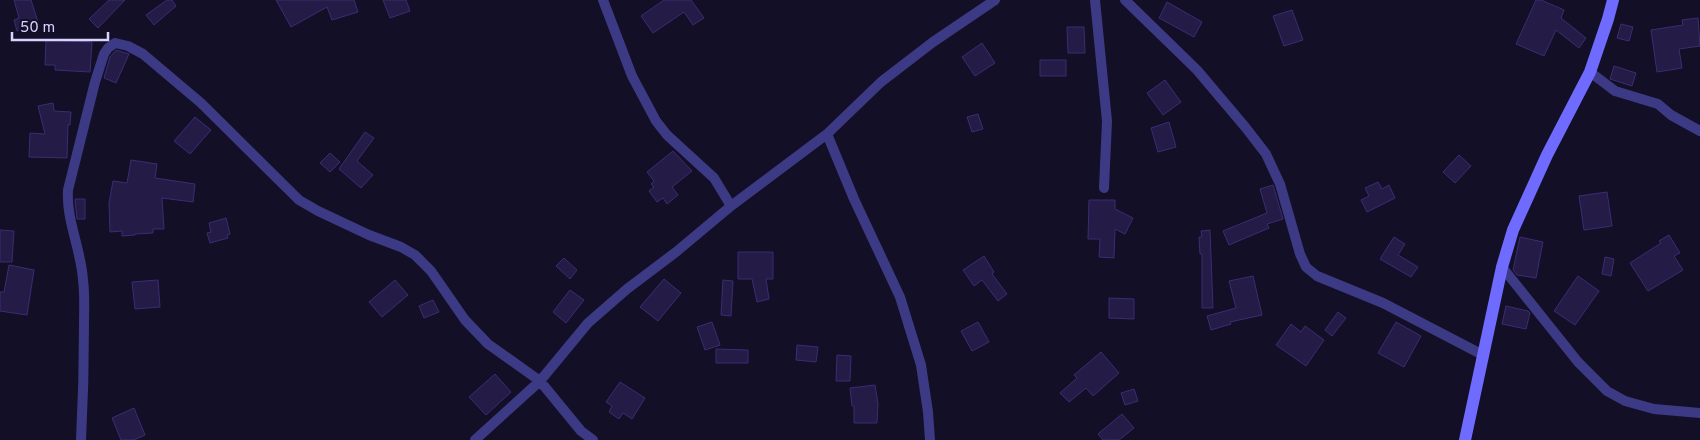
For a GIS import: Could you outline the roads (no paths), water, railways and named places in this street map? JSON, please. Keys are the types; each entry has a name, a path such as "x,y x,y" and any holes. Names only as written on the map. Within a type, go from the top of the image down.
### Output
{"main road":[{"path":"1466,440 1502,268 1513,230 1546,155 1590,72 1613,0"}],"street":[{"path":"603,0 632,76 656,121 667,134 714,178 731,206"},
{"path":"475,440 540,381 588,323 627,289 676,252 731,206 827,134 881,82 933,42 995,0"},
{"path":"1095,0 1107,121 1104,188"},
{"path":"1125,0 1197,70 1266,154 1280,184 1300,254 1306,267 1317,276 1383,303 1483,355"},
{"path":"81,440 84,393 84,280 67,201 68,190 95,82 104,54 115,43 128,46 143,54 201,103 299,200 318,212 401,247 415,255 431,271 465,320 488,344 540,381 581,431 593,440"},
{"path":"1590,72 1615,91 1658,104 1671,115 1700,132"},
{"path":"827,134 854,199 900,297 921,364 930,440"},
{"path":"1502,268 1578,362 1607,391 1625,401 1654,409 1700,413"}]}
